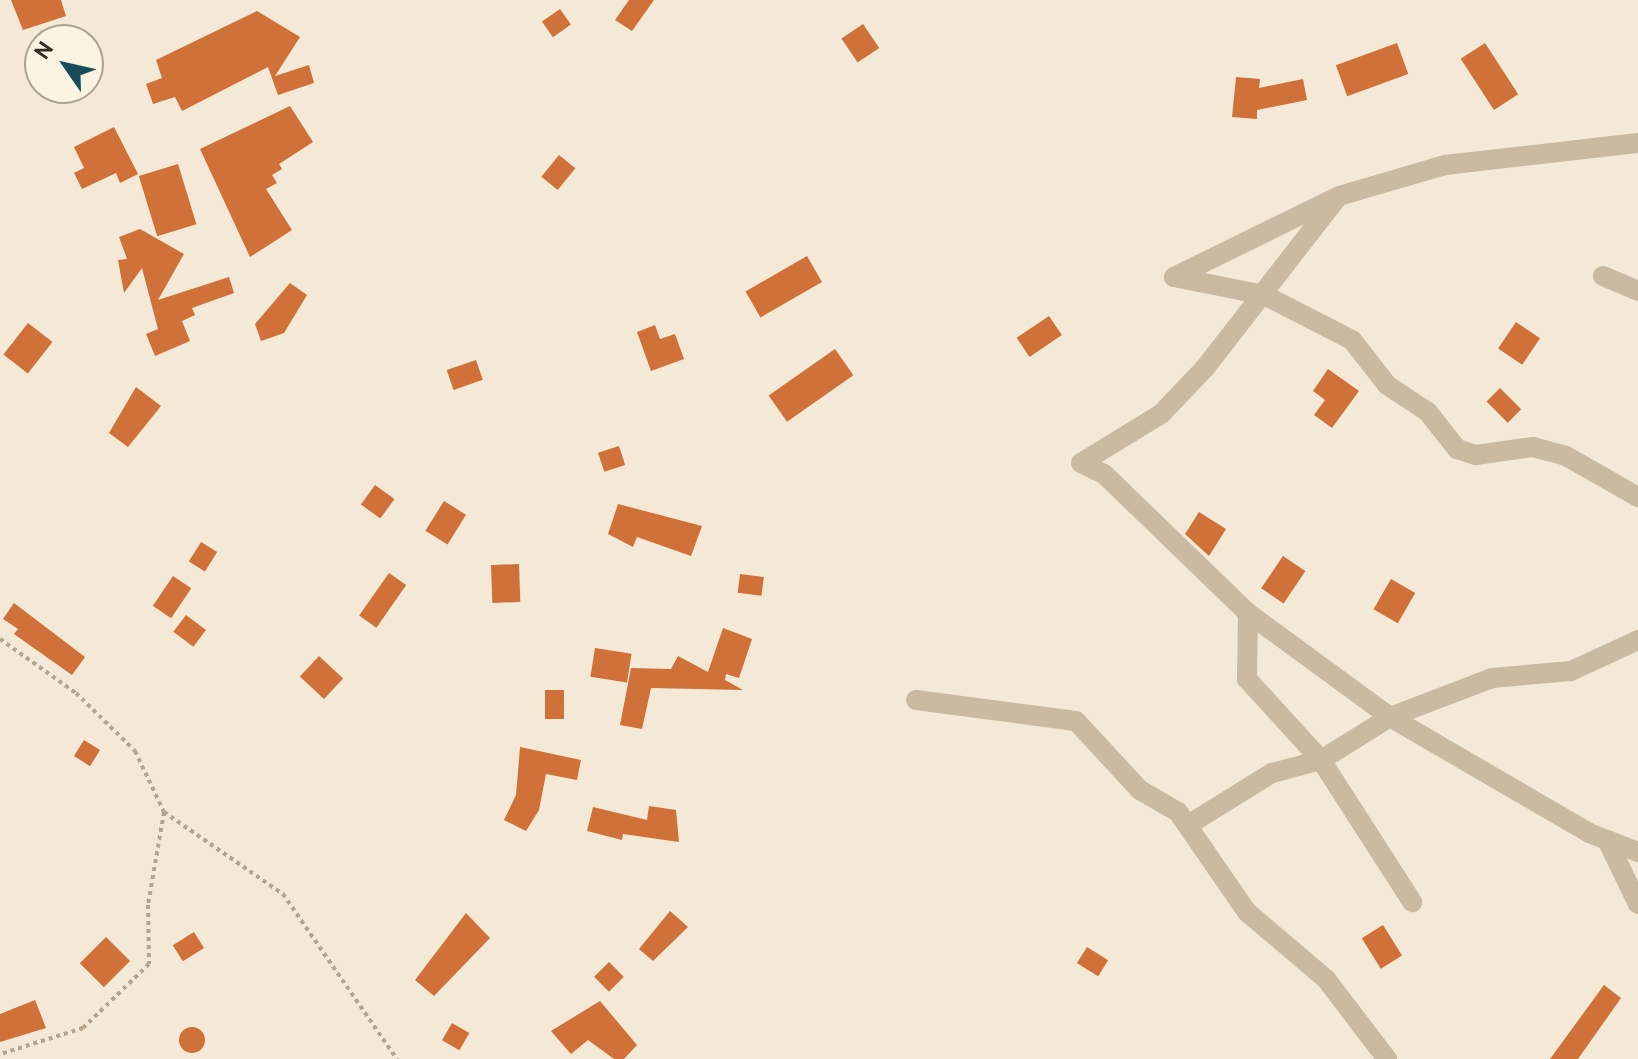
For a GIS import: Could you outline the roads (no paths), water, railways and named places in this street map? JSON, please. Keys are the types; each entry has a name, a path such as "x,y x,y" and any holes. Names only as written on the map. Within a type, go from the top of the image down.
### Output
{"street":[{"path":"1637,495 1566,456 1533,447 1476,455 1457,449 1428,412 1387,385 1352,340 1264,295 1174,277 1339,196 1445,165 1638,143"},
{"path":"1339,196 1264,295 1161,414 1081,463 1104,474 1248,613 1390,717 1607,840 1638,852"},
{"path":"1603,276 1638,291"},
{"path":"1248,613 1247,679 1321,760 1412,902"},
{"path":"1188,825 1272,773 1321,760 1390,717 1492,678 1571,671 1638,640"},
{"path":"916,700 1076,721 1140,790 1178,812 1247,912 1326,979 1387,1059"},
{"path":"1607,840 1638,904"}]}
